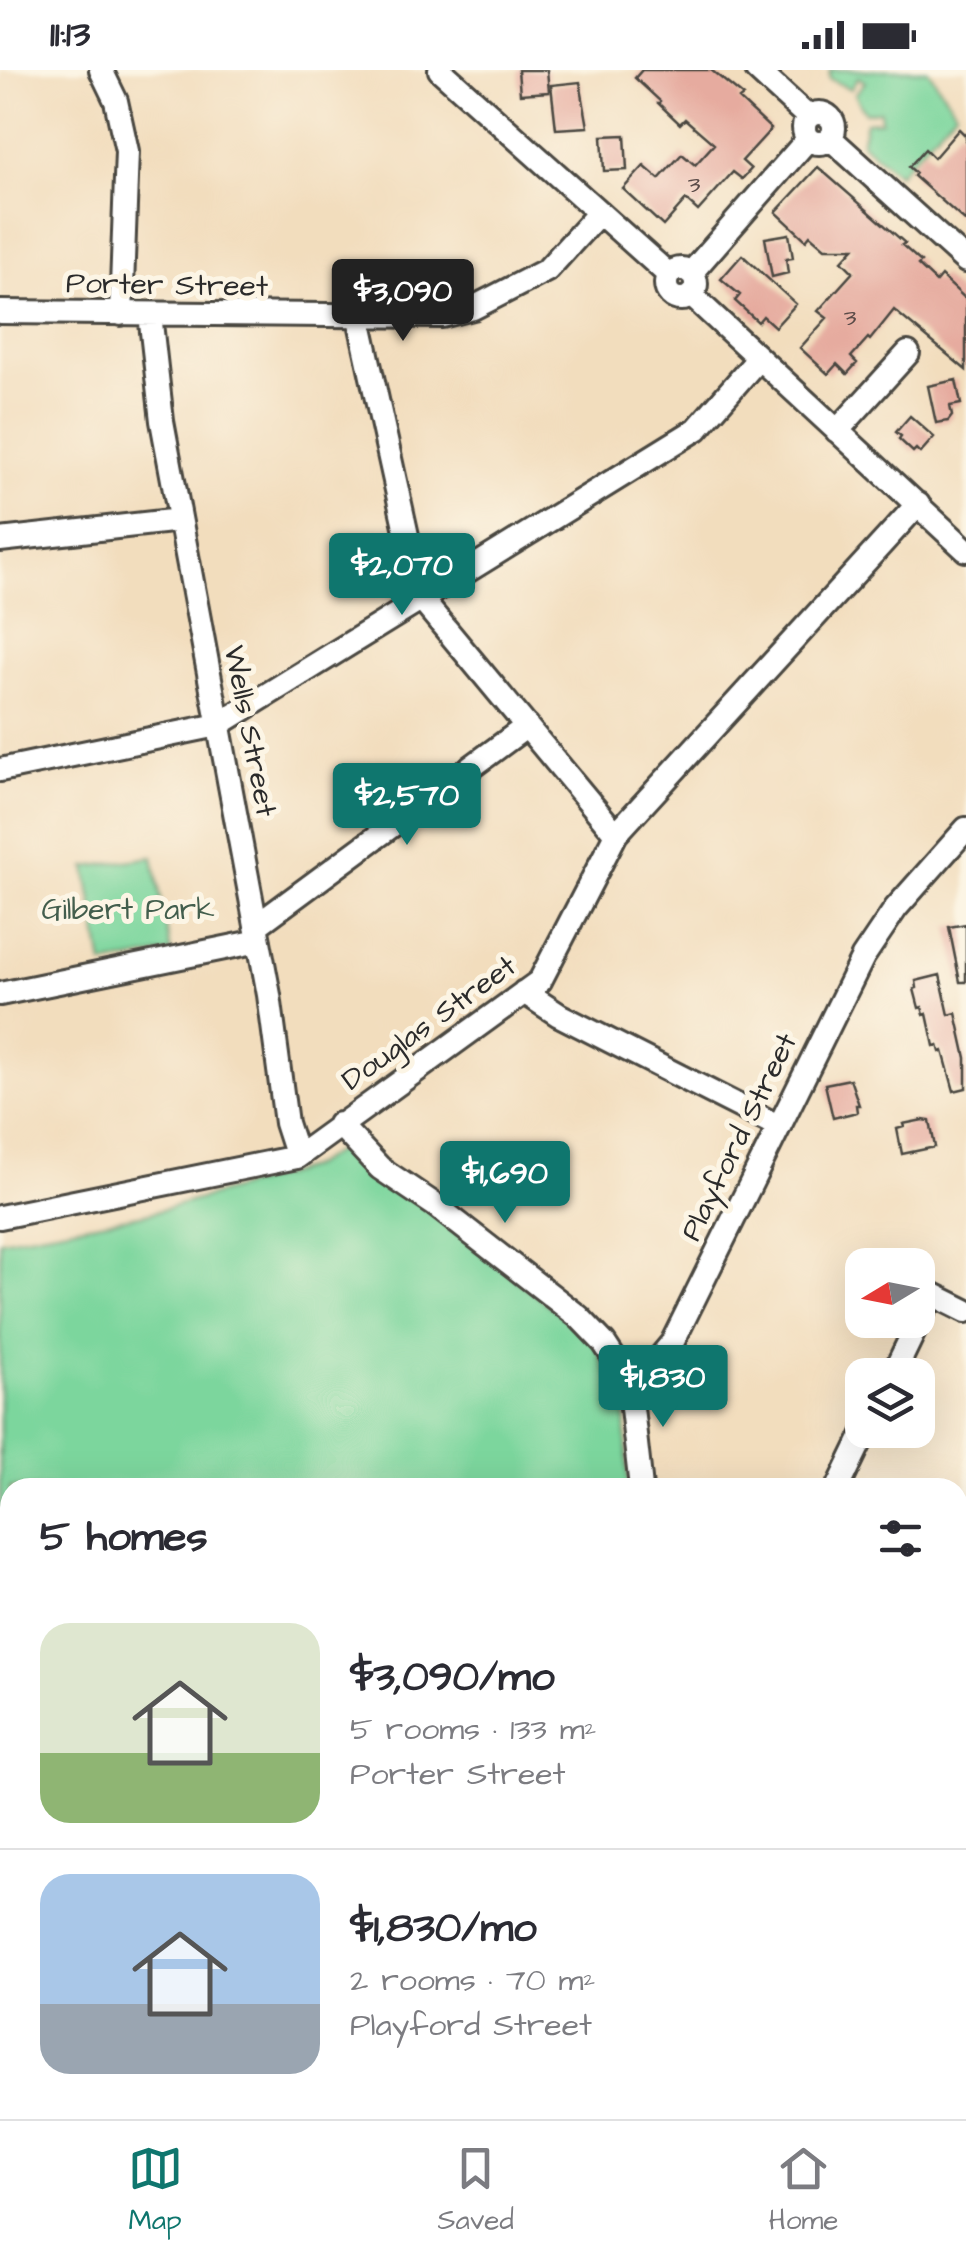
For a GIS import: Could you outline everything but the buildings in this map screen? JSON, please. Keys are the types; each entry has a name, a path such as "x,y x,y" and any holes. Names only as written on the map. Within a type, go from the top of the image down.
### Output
{"street":[{"path":"101,70 116,101 127,151 121,314"},
{"path":"440,70 598,214 684,281 758,359 966,550"},
{"path":"758,70 815,131 966,261"},
{"path":"684,281 815,131"},
{"name":"Porter Street","path":"0,312 442,316 473,308 547,270 598,214"},
{"name":"Wells Street","path":"150,314 162,421 257,934 286,1123 298,1157"},
{"path":"359,318 420,599 616,834"},
{"path":"837,431 908,353"},
{"path":"0,770 218,726 696,429 758,359"},
{"name":"Douglas Street","path":"0,1217 298,1157 524,992 546,974 616,834 918,504"},
{"path":"0,540 180,520"},
{"path":"0,994 257,934 526,726"},
{"name":"Playford Street","path":"629,1381 652,1367 672,1343 862,957 896,908 966,829"},
{"path":"524,992 559,1015 778,1126"},
{"path":"339,1124 380,1168 412,1187 578,1318 610,1351 629,1381 641,1478"},
{"path":"901,1358 932,1294 966,1310"},
{"path":"843,1478 857,1448"}],"green space":[{"path":"830,70 928,70 956,111 898,174 861,143 866,122 881,121 880,111 865,113 855,94 865,82 858,77 851,89 829,79"},
{"name":"Gilbert Park","path":"153,857 171,952 103,965 86,867"},
{"path":"347,1145 594,1341 625,1414 628,1478 0,1478 0,1240 151,1213 309,1168"}]}
